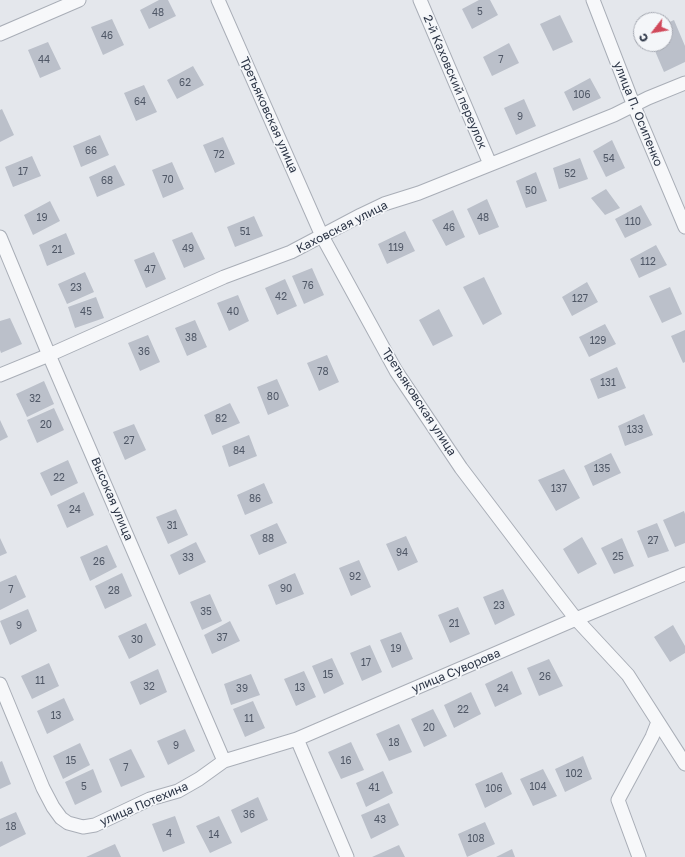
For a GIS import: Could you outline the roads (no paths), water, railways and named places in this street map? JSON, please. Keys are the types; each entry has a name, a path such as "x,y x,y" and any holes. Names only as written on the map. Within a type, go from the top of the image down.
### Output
{"street":[{"path":"0,34 79,0"},
{"name":"Третьяковская улица","path":"218,0 322,236 396,371 461,468 576,619 628,675 685,764"},
{"name":"2-й Каховский переулок","path":"420,0 490,164"},
{"name":"улица П. Осипенко","path":"592,0 634,106 685,227"},
{"name":"Каховская улица","path":"0,375 49,355 224,277 291,252 384,204 418,193 614,115 648,98 685,83"},
{"name":"Высокая улица","path":"0,237 49,355 224,761"},
{"name":"улица Суворова","path":"224,761 297,740 576,619 685,574"},
{"name":"улица Потехина","path":"0,684 43,788 53,807 61,818 68,823 83,827 95,825 150,799 178,790 199,779 224,761"},
{"path":"639,857 618,800 652,737 658,722"},
{"path":"297,740 347,857"}]}
